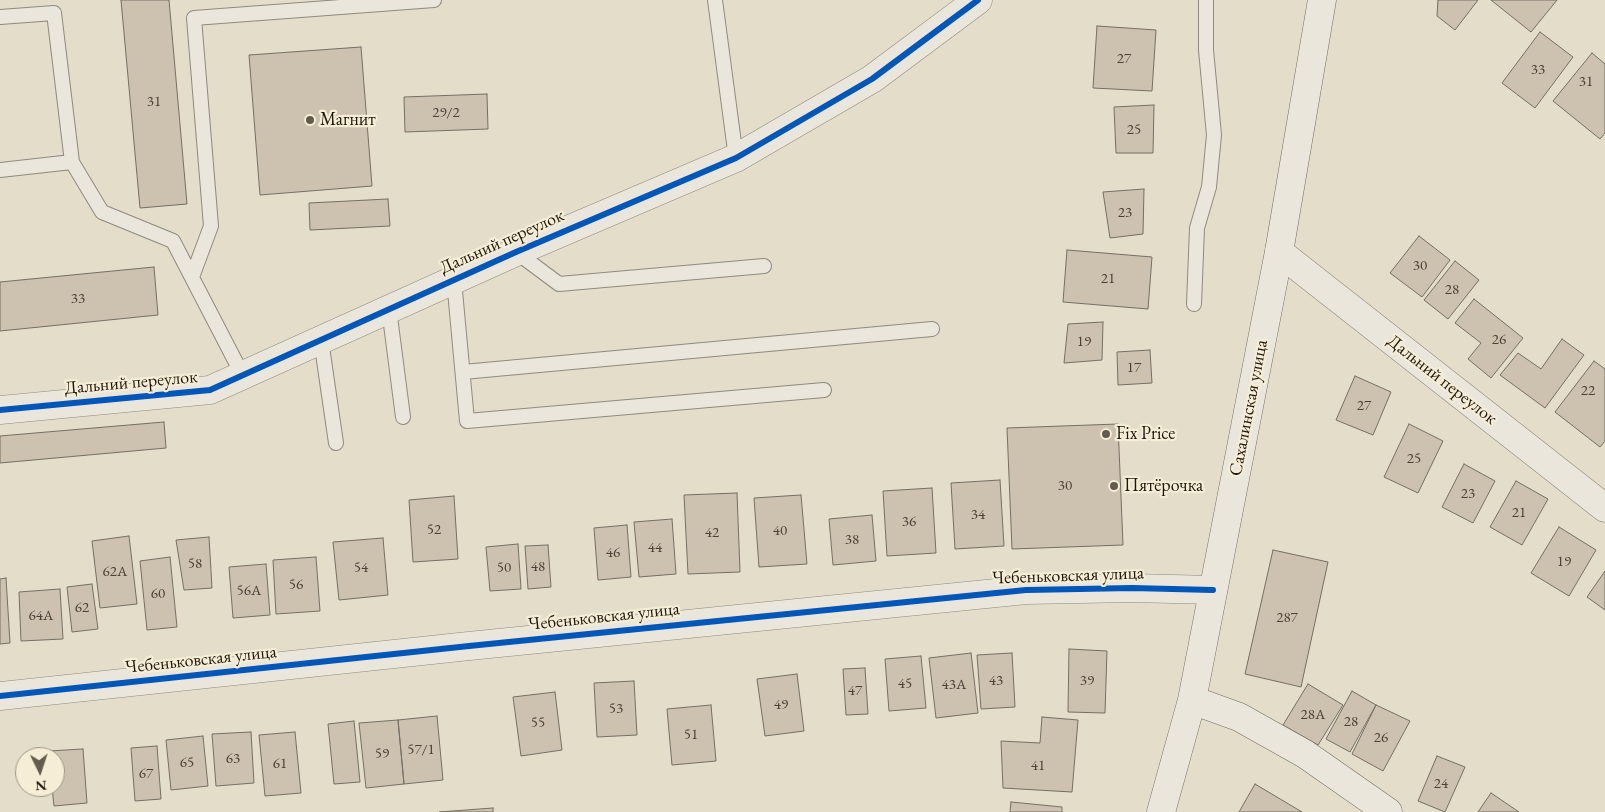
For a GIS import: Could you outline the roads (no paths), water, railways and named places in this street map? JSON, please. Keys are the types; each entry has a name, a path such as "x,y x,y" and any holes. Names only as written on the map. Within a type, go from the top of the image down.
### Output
{"street":[{"name":"Сахалинская улица","path":"1161,812 1192,700 1279,252 1322,0"},
{"name":"Дальний переулок","path":"0,410 210,390 516,252 736,158 872,79 972,2"},
{"name":"Дальний переулок","path":"1279,252 1605,508"},
{"name":"Чебеньковская улица","path":"0,696 459,647 1026,590 1132,588 1213,590"},
{"path":"1192,700 1239,717 1305,754 1388,812"}],"lane":[{"path":"192,278 211,226 194,18 434,0"},
{"path":"715,0 736,158"},
{"path":"1194,304 1197,228 1209,187 1214,135 1206,50 1206,0"},
{"path":"0,17 54,13 72,162 102,212 172,241 243,376"},
{"path":"0,170 72,162"},
{"path":"516,252 559,284 764,266"},
{"path":"454,280 467,421 824,390"},
{"path":"389,309 404,417"},
{"path":"463,372 932,329"},
{"path":"321,340 336,443"}],"place":[{"name":"Магнит","path":"310,120"},
{"name":"Fix Price","path":"1106,434"},
{"name":"Пятёрочка","path":"1114,486"}]}
